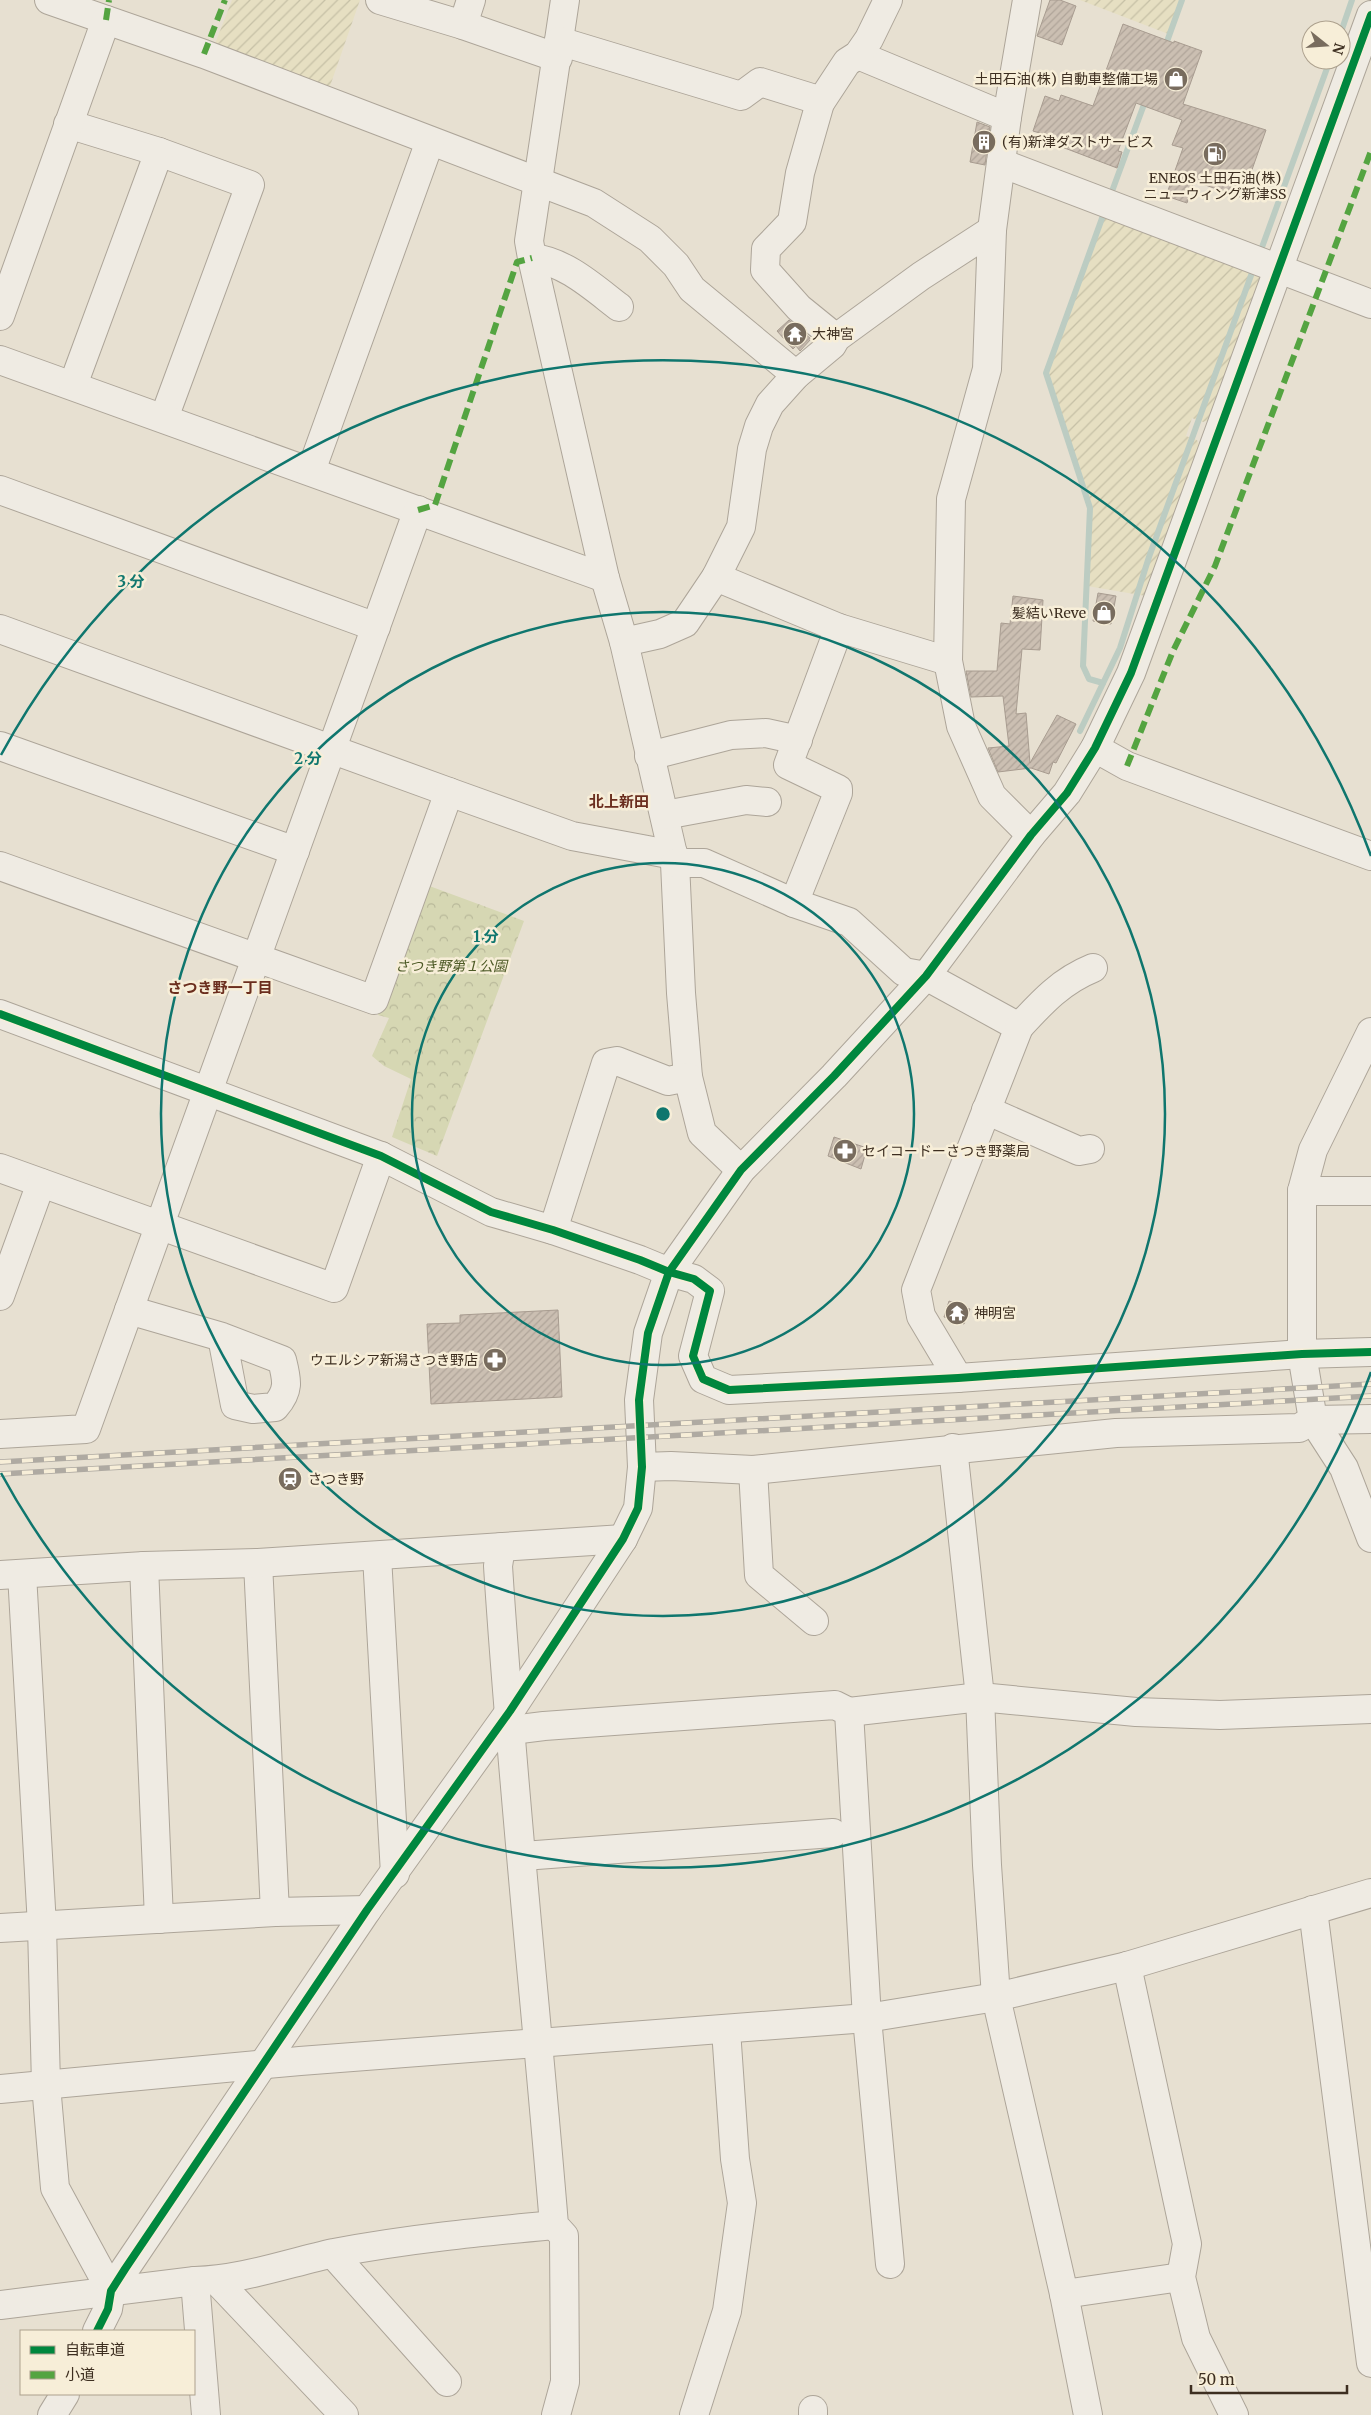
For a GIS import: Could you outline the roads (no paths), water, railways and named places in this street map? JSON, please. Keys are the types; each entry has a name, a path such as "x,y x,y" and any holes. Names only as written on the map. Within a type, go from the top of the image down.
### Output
{"street":[{"path":"49,0 204,54 540,184 594,203 650,239 676,265 692,289 796,374"},
{"path":"380,0 467,12 558,50 741,96 760,82 816,99 820,103"},
{"path":"565,0 540,184 530,241 532,258 605,578 624,642 674,859 681,993 688,1077 702,1133 741,1170"},
{"path":"836,338 799,308 765,270 766,249 792,222 800,172 820,103 847,62 858,55 888,0"},
{"path":"1027,0 1007,117 992,230 986,369 950,499 948,661 961,726 992,796 1031,835"},
{"path":"98,2330 108,2309 111,2291 242,2096 260,2066 367,1910 511,1720 623,1539 638,1508 642,1467 639,1400 648,1333 669,1272 741,1170 834,1076 926,976 1031,835 1067,793 1095,748 1131,673 1371,15"},
{"path":"0,316 106,20"},
{"path":"858,55 1007,117"},
{"path":"68,124 159,152 250,186 164,418"},
{"path":"311,471 430,141"},
{"path":"73,385 159,152"},
{"path":"1001,163 1237,251 1277,269 1371,304"},
{"path":"624,642 660,634 685,623 716,576 740,527 752,449 759,426 770,404 796,374 832,344 836,338 921,276 992,230"},
{"path":"532,258 545,259 581,278 619,307"},
{"path":"0,360 605,578"},
{"path":"0,490 376,627"},
{"path":"0,1434 86,1429 418,510"},
{"path":"716,576 839,628 948,661"},
{"path":"0,628 331,750 572,836 674,859 704,863 794,902 849,922 904,972 926,976 1019,1026"},
{"path":"794,902 838,794 838,789 788,765 839,628"},
{"path":"649,756 731,735 766,733 798,740"},
{"path":"0,746 295,851"},
{"path":"1095,748 1127,766 1371,856"},
{"path":"0,866 374,1000 449,792"},
{"path":"665,815 746,800 767,802"},
{"path":"958,1378 921,1316 916,1290 1019,1026 1052,992 1074,976 1093,968"},
{"path":"0,1014 381,1156 491,1212 553,1230 669,1272 694,1279 710,1291 693,1356 703,1379 729,1390 958,1378 1302,1354 1371,1352"},
{"path":"1371,1032 1313,1150 1302,1191 1302,1354 1313,1420 1344,1468 1371,1538"},
{"path":"553,1230 606,1063 617,1061 668,1081 688,1077"},
{"path":"986,1110 1079,1151 1090,1149"},
{"path":"0,1168 334,1288 381,1156"},
{"path":"0,1296 41,1183"},
{"path":"1302,1191 1371,1191"},
{"path":"129,1310 222,1337"},
{"path":"642,1467 671,1466 753,1470 953,1448 1116,1433 1299,1428 1313,1420 1371,1419"},
{"path":"953,1448 980,1697 986,1866 996,1997 1064,2294 1088,2415"},
{"path":"753,1470 760,1575 814,1621"},
{"path":"111,2291 55,2188 46,2085 42,1926 11,1575 144,1566 258,1563 377,1556 623,1539"},
{"path":"501,1547 498,1566 506,1686 511,1720 554,2225 564,2236 565,2382 556,2415"},
{"path":"377,1556 395,1874"},
{"path":"258,1563 276,1912"},
{"path":"144,1566 159,1919"},
{"path":"511,1720 544,1726 836,1705 848,1712 980,1697 1136,1712 1220,1716 1371,1709"},
{"path":"848,1712 867,2018 890,2264"},
{"path":"523,1856 834,1833"},
{"path":"0,2089 300,2061 867,2018 996,1997 1127,1966 1371,1892"},
{"path":"0,1928 276,1912 367,1910"},
{"path":"1313,1910 1371,2363"},
{"path":"1127,1966 1187,2244 1181,2277 1196,2338 1234,2415"},
{"path":"694,2415 727,2311 742,2203 735,2159 726,2030"},
{"path":"0,2306 111,2291 206,2281 415,2238 554,2225"},
{"path":"332,2254 447,2382"},
{"path":"1064,2294 1181,2277"},
{"path":"206,2281 206,2415"},
{"path":"206,2281 344,2415"},
{"path":"52,2415 64,2395"},
{"path":"70,2395 71,2415"}],"waterway":[{"path":"1165,47 1182,0"},
{"path":"1345,20 1352,0"},
{"path":"1261,250 1326,70"},
{"path":"1111,194 1146,99"},
{"path":"1103,683 1089,679 1083,666 1090,508 1046,373 1105,210"},
{"path":"1080,731 1120,648 1149,557 1253,270"}],"railway":[{"path":"0,1462 1371,1384"},
{"path":"0,1474 1371,1396"}],"place":[{"name":"土田石油(株) 自動車整備工場","path":"1176,79"},
{"name":"(有)新津ダストサービス","path":"984,142"},
{"name":"ENEOS 土田石油(株) ニューウィング新津SS","path":"1215,154"},
{"name":"大神宮","path":"795,334"},
{"name":"髪結いReve","path":"1104,613"},
{"name":"セイコードーさつき野薬局","path":"845,1151"},
{"name":"神明宮","path":"957,1313"},
{"name":"ウエルシア新潟さつき野店","path":"495,1360"},
{"name":"さつき野","path":"290,1479"}],"district":[{"name":"北上新田","path":"619,802"},
{"name":"さつき野一丁目","path":"220,988"}],"park label":[{"name":"さつき野第１公園","path":"451,966"}]}
